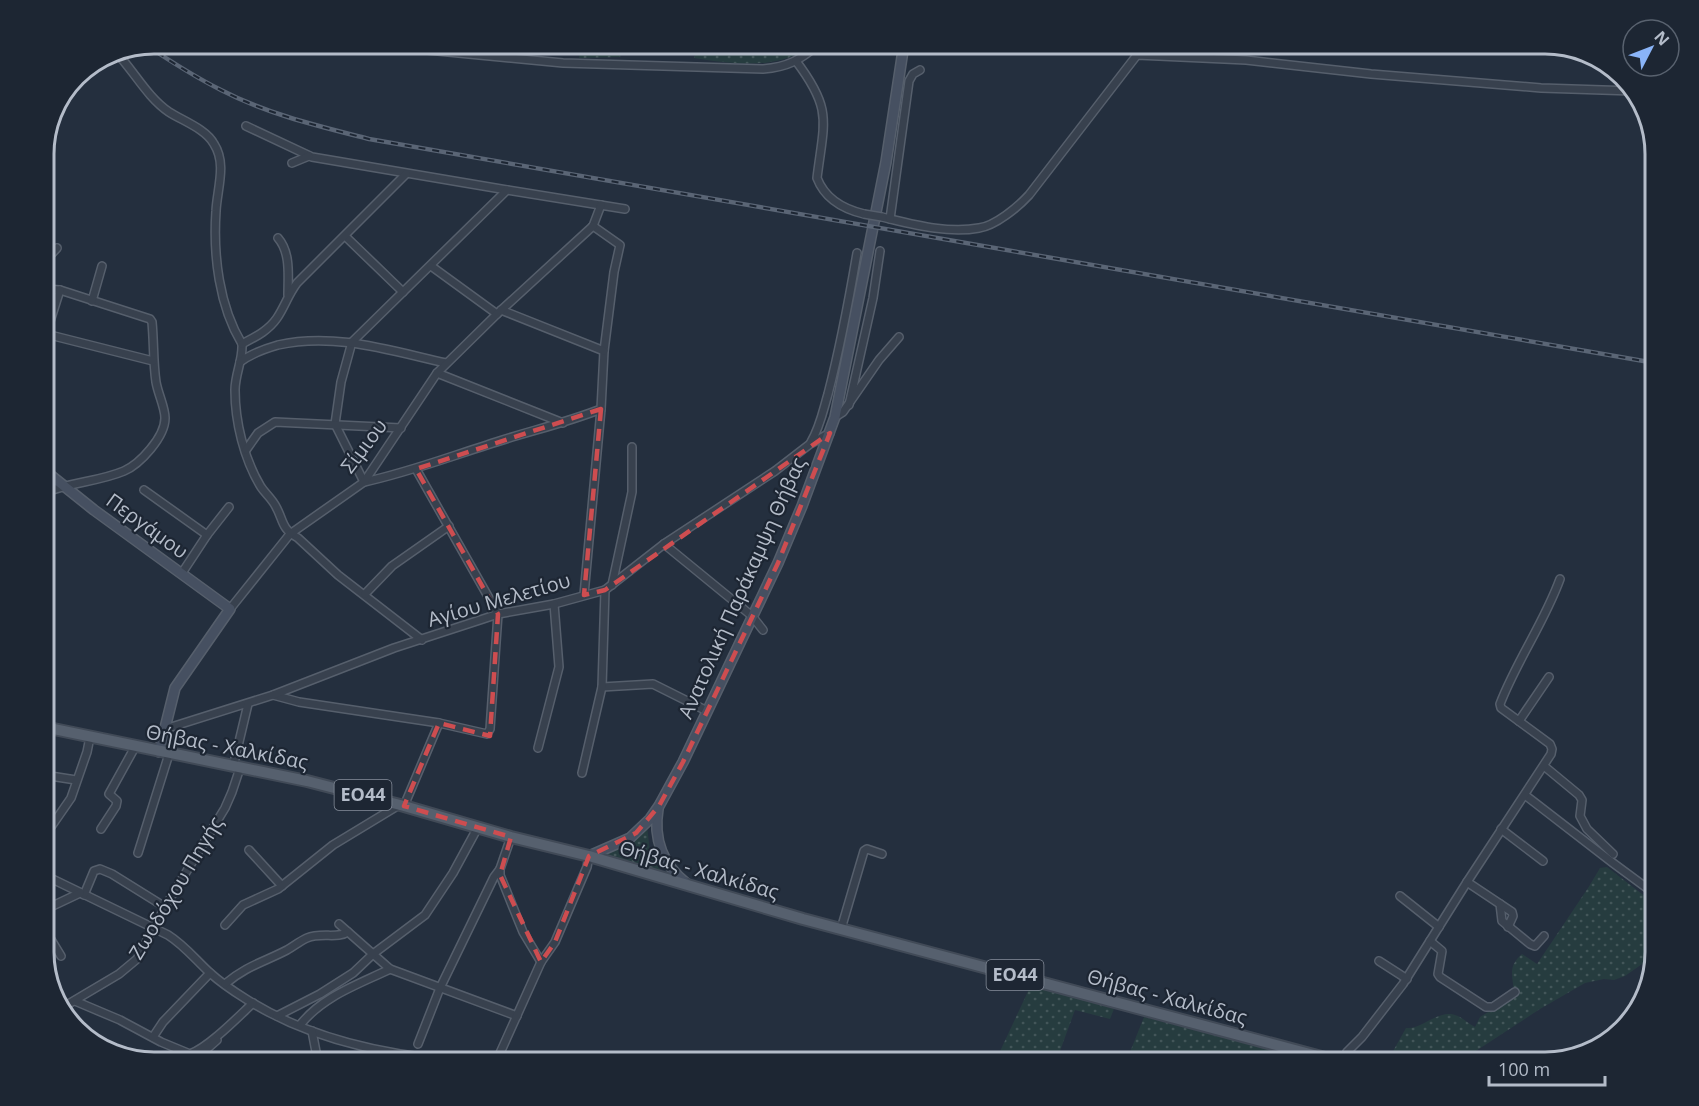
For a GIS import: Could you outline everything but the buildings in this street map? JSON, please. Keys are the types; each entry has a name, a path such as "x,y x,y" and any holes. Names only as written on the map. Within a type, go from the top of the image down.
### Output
{"main road":[{"name":"Ανατολική Παράκαμψη Θήβας","path":"589,856 630,838 650,819 658,806 683,762 802,506 835,417 886,162 902,54"},
{"name":"Περγάμου","path":"54,478 230,609"},
{"name":"Σίμιου","path":"165,729 174,688 230,609"},
{"name":"Θήβας - Χαλκίδας","path":"54,729 307,781 401,805 511,837 589,856 841,929 1303,1052"},
{"path":"164,753 165,729"},
{"path":"658,806 656,822 661,851 673,871 690,886"}],"street":[{"path":"469,54 563,63 763,69 786,66 805,54"},
{"path":"796,61 814,88 823,109 818,178 821,187 829,197 844,208 864,214 946,229 981,228 1010,213 1029,195 1137,55 1255,60 1371,74 1541,88 1622,91"},
{"path":"121,59 151,97 214,143 218,154 220,174 216,209 218,271 222,295 242,344 234,389 236,420 258,481 276,506 284,528 290,534 422,640"},
{"path":"890,219 909,81 913,74 920,70"},
{"path":"246,126 309,156 625,209"},
{"path":"291,163 309,156"},
{"path":"242,344 269,327 276,319 288,295 406,174"},
{"path":"507,190 352,342 341,382 335,424 364,482 416,469 489,444 564,423 601,409"},
{"path":"584,595 604,351 620,244 593,226 601,205"},
{"name":"Σίμιου","path":"230,609 290,534 364,482 437,373 499,312 593,226"},
{"path":"345,236 403,292"},
{"path":"278,238 287,259 288,295"},
{"path":"54,251 57,248"},
{"path":"849,405 873,298 880,251"},
{"path":"810,444 819,426 833,376 857,253"},
{"path":"92,300 102,266"},
{"path":"432,266 499,312 604,351"},
{"path":"54,290 147,317 152,321 156,386 165,418 151,449 125,470 82,483 54,488"},
{"path":"54,309 60,290"},
{"path":"54,336 153,361"},
{"path":"835,417 849,405 879,360 899,337"},
{"path":"240,362 263,349 320,339 352,342 447,363"},
{"path":"437,373 564,423"},
{"path":"246,450 258,433 275,422 401,428"},
{"name":"Αγίου Μελετίου","path":"165,729 248,704 394,648 498,615 554,604 605,590 664,544 775,471 810,444 830,433"},
{"path":"612,585 632,492 632,447"},
{"path":"273,695 299,702 439,723 487,734 490,729 498,615 416,469"},
{"path":"144,490 207,535"},
{"path":"182,573 229,507"},
{"path":"365,594 392,566 449,526"},
{"path":"664,544 752,616 763,630"},
{"path":"1347,1052 1362,1037 1407,979 1551,754 1552,749 1542,737 1501,708 1500,704 1516,667 1547,611 1560,579"},
{"path":"582,773 602,687 605,590"},
{"path":"538,748 559,667 554,604"},
{"path":"1519,721 1549,677"},
{"path":"602,687 653,684 707,711"},
{"name":"Ζωοδόχου Πηγής","path":"69,1004 130,966 144,947 165,907 225,808 232,792 248,704"},
{"path":"225,925 243,905 282,886 333,845 401,805 439,723"},
{"path":"54,823 71,798 86,758 90,737"},
{"path":"101,830 116,806 117,801 109,794 135,747"},
{"path":"138,853 164,753"},
{"path":"1544,766 1579,795 1582,800 1580,816 1587,829 1611,857"},
{"path":"54,777 76,780"},
{"path":"1525,795 1611,857 1645,885"},
{"path":"277,1016 320,994 363,965 373,954 425,915 453,873 478,827"},
{"path":"1501,830 1543,861"},
{"path":"418,1044 440,988 500,869 511,837"},
{"path":"1611,857 1620,846"},
{"path":"841,929 864,851 867,849 882,854"},
{"path":"249,850 282,886"},
{"path":"501,1052 541,962 555,942 587,867 589,856"},
{"path":"54,906 82,894 94,871 100,869 120,878 165,907"},
{"path":"500,869 506,894 523,932 541,962"},
{"path":"54,880 154,927 185,947 210,973 225,984 277,1016 347,1043 385,1052"},
{"path":"1467,882 1512,912 1513,916 1508,927"},
{"path":"1400,896 1439,927"},
{"path":"1500,904 1502,921 1508,927 1535,946 1544,936"},
{"path":"339,924 390,969 517,1016"},
{"path":"225,984 248,967 286,951 307,937 322,934 340,935 348,932"},
{"path":"1430,942 1442,951 1438,974 1440,977 1486,1007 1493,1007 1515,992"},
{"path":"54,944 62,956"},
{"path":"1379,961 1407,979"},
{"path":"300,1025 309,1013 332,996 390,969"},
{"path":"153,1037 163,1022 210,973"},
{"path":"75,1001 120,1020 184,1052"},
{"path":"196,1052 255,1004"},
{"path":"203,1052 255,1004"},
{"path":"312,1031 316,1052"}],"highlighted area":[{"path":"601,409 584,595 605,590 830,433 778,563 683,762 659,806 636,833 589,856 555,942 541,962 500,875 511,837 404,806 439,723 490,736 498,614 416,469"}],"green space":[{"path":"580,54 621,54 620,57 579,58"},
{"path":"695,54 797,54 772,62 756,63 694,58"},
{"path":"647,826 650,852 662,873 603,855 627,845"},
{"path":"1607,867 1645,896 1644,963 1625,976 1614,980 1604,979 1585,983 1474,1052 1393,1052 1406,1028 1419,1026 1444,1014 1458,1016 1475,1027 1480,1017 1514,996 1512,968 1517,959 1522,954 1537,964 1600,868"},
{"path":"1031,985 1114,1009 1110,1019 1075,1010 1060,1052 1000,1052"},
{"path":"1144,1017 1280,1052 1130,1052"}],"railway":[{"path":"160,54 211,85 256,106 293,119 369,139 1645,361"}]}
